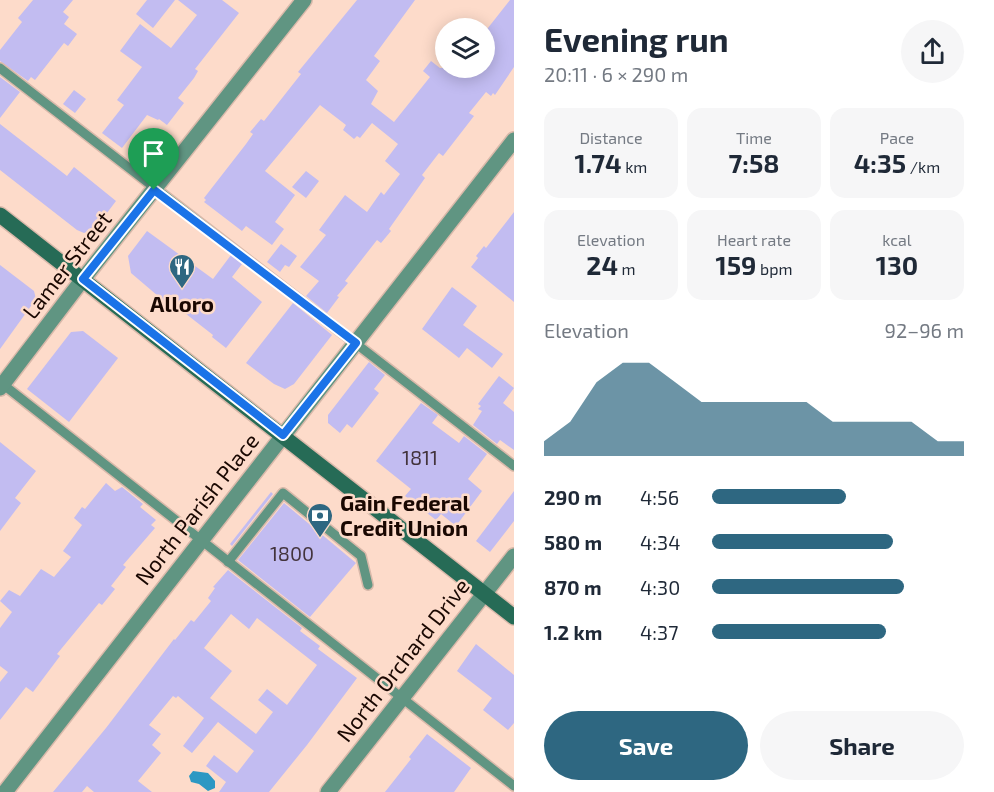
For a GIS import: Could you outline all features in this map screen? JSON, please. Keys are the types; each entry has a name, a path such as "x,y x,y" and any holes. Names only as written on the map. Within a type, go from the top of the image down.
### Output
{"main road":[{"path":"0,215 514,617"}],"street":[{"name":"Lamer Street","path":"1,385 304,0"},
{"name":"North Parish Place","path":"5,792 514,141"},
{"name":"North Orchard Drive","path":"328,792 514,556"}],"lane":[{"path":"0,69 514,466"},
{"path":"1,385 514,786"},
{"path":"228,562 283,494 361,556 368,585"}],"water":[{"path":"193,771 208,773 215,781 215,788 208,791 199,784 191,782 189,776"}],"building":[{"path":"33,0 73,0 63,12 69,17 64,24 77,34 68,46 64,43 35,80 31,77 28,81 0,61 0,50 22,22 18,18"},
{"path":"147,0 175,0 153,28 136,14"},
{"path":"178,0 222,0 239,13 195,69 198,71 194,78 178,98 184,103 167,125 147,115 122,148 102,133 124,105 117,100 142,67 120,51 140,24 171,48 197,15"},
{"path":"357,0 415,0 374,56 380,61 366,80 378,91 371,104 394,122 430,77 423,71 431,61 435,64 435,78 495,78 495,19 510,0 514,0 514,67 495,95 493,93 491,96 486,92 469,113 474,116 443,156 439,153 422,175 425,178 389,229 391,231 381,243 377,240 345,281 348,283 327,313 306,296 319,281 300,267 326,235 319,230 345,195 367,212 381,192 384,195 400,174 385,161 398,144 372,123 360,138 357,136 354,139 343,130 346,125 320,105 265,171 295,195 275,222 284,229 272,245 246,226 242,231 204,202 206,200 204,198 253,134 250,132 261,119 264,121 301,74 298,72"},
{"path":"0,77 20,92 0,118"},
{"path":"74,90 86,99 75,113 63,104"},
{"path":"0,124 67,176 74,167 116,201 94,230 84,233 77,230 0,170"},
{"path":"306,171 319,181 306,198 292,187"},
{"path":"514,212 514,302 471,267 478,258 476,256 484,246 486,248"},
{"path":"147,231 213,279 231,255 242,264 232,277 262,302 226,348 181,310 178,313 131,273 128,256"},
{"path":"281,244 297,256 289,267 285,265 280,272 267,262"},
{"path":"0,265 34,291 36,299 0,349"},
{"path":"452,287 477,306 463,325 503,354 492,368 467,348 459,358 422,329"},
{"path":"293,303 332,335 294,384 285,389 274,384 246,363"},
{"path":"83,331 118,358 69,422 27,389 71,332"},
{"path":"369,362 385,375 374,389 379,393 352,428 347,424 340,433 328,423 328,415"},
{"path":"499,376 514,388 503,403 514,412 514,450 500,440 497,444 473,425 482,411 478,409 481,406 478,404"},
{"path":"421,403 438,415 432,423 459,443 464,436 487,454 468,479 482,491 456,526 441,514 436,520 405,496 411,489 376,461"},
{"path":"0,442 36,471 15,498 21,503 0,531"},
{"path":"106,483 115,491 122,487 143,504 140,507 156,520 151,525 155,528 123,565 126,567 111,586 115,589 102,605 99,603 57,654 60,656 33,692 26,687 0,720 0,682 8,672 0,666 0,628 12,612 0,601 9,590 20,596 41,569 54,577 71,557 63,551 82,525 74,518 82,507 85,509"},
{"path":"514,491 514,521 490,552 476,541"},
{"path":"271,492 273,494 232,546 230,544"},
{"path":"284,503 356,563 310,617 238,560"},
{"path":"228,570 302,628 300,631 320,646 318,649 357,678 307,745 269,792 219,792 226,782 206,766 214,755 237,773 254,751 218,722 192,753 183,746 204,718 178,696 176,698 173,696 149,725 161,734 152,745 161,753 138,781 152,792 94,792 87,786 82,792 53,792 106,728 174,639 191,620 194,622 211,601 208,598 215,588 213,587","holes":["231,614 249,629 257,618 317,665 287,705 267,689 258,700 273,712 256,734 210,698 232,671 204,648"]},
{"path":"476,644 514,675 514,723 508,730 483,710 492,698 457,671"},
{"path":"427,734 471,768 454,792 385,792 411,759 409,757"}],"place":[{"name":"Alloro","path":"182,290"},
{"name":"Gain Federal Credit Union","path":"320,539"}],"route":[{"path":"154,190 356,343 283,435 83,279 154,190"}]}
